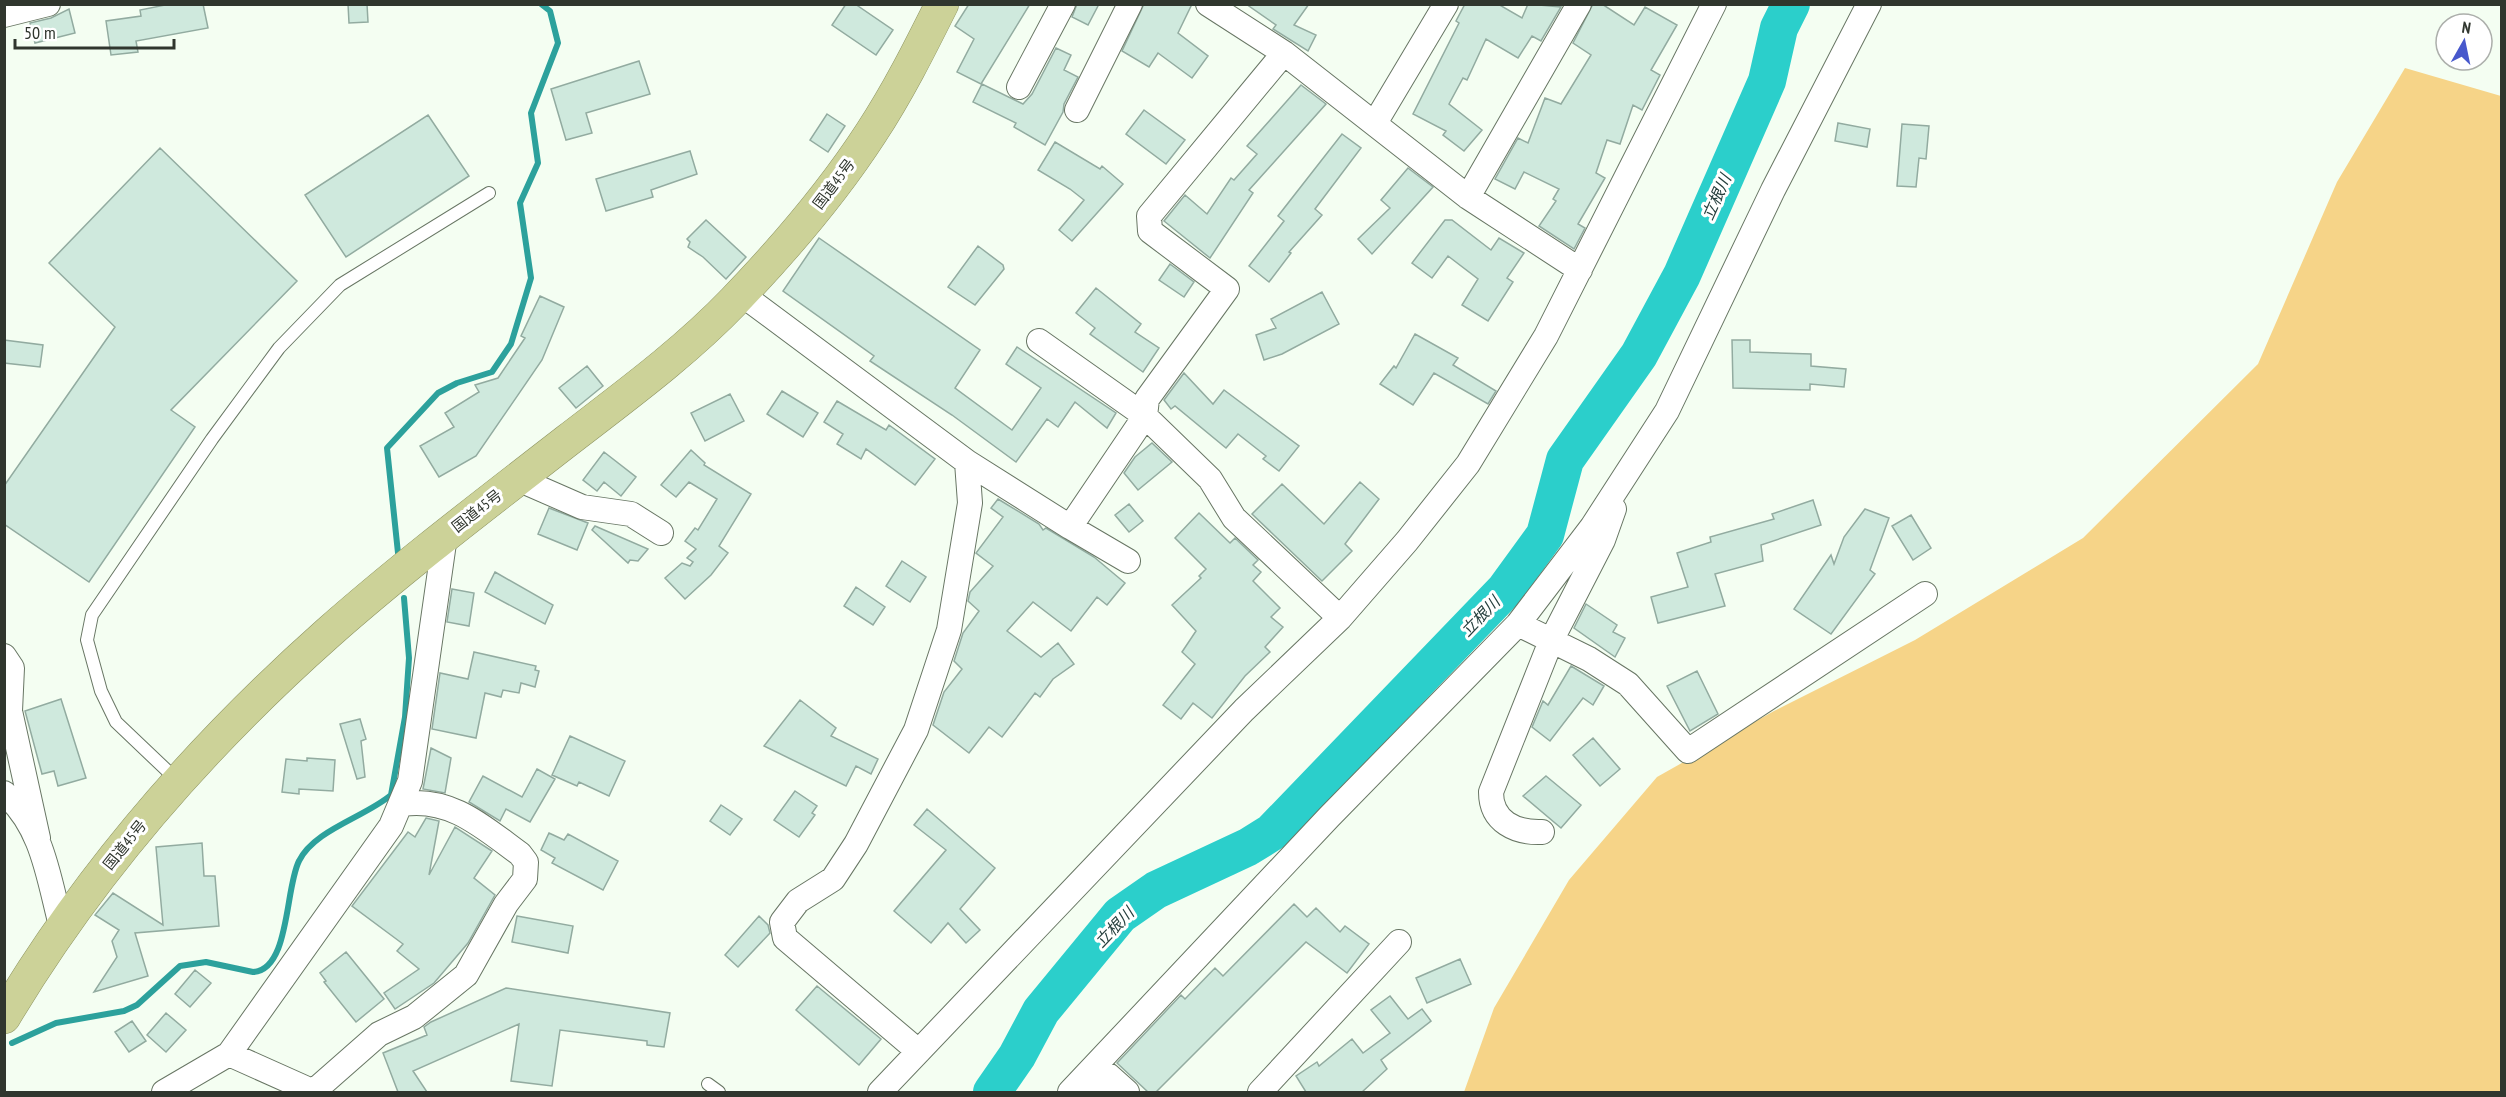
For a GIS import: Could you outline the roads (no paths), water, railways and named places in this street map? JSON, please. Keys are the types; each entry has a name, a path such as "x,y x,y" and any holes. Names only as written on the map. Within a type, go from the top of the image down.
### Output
{"highway":[{"name":"国道45号","path":"4,1017 86,894 179,782 250,706 328,633 445,536 657,372 740,293 831,190 872,132 942,4"}],"street":[{"path":"4,15 48,4"},
{"path":"1019,87 1063,4"},
{"path":"1077,110 1130,4"},
{"path":"1208,4 1284,53 1468,197 1580,270"},
{"path":"1375,123 1446,4"},
{"path":"1468,197 1579,4"},
{"path":"880,1092 1244,710 1340,618 1407,542 1468,464 1507,404 1580,270 1714,4"},
{"path":"1070,1092 1329,817 1518,624 1592,528 1667,411 1773,190 1869,4"},
{"path":"1070,527 1145,416 1147,399 1227,289 1150,231 1149,216 1284,53"},
{"path":"740,293 967,462 1128,561"},
{"path":"1039,341 1145,416 1209,480 1234,518 1340,618"},
{"path":"918,1051 785,938 782,922 798,901 832,879 856,844 916,730 949,630 970,502 967,462"},
{"path":"1542,832 1526,832 1500,819 1494,812 1491,792 1551,641 1604,540 1626,476"},
{"path":"518,479 582,507 631,514 661,533"},
{"path":"164,1092 229,1054 378,846 403,804 410,781 445,536"},
{"path":"1518,624 1589,659 1628,684 1688,751 1925,594"},
{"path":"4,656 12,668 10,711 38,838 62,929"},
{"path":"4,793 23,813 38,838"},
{"path":"229,1054 314,1092 379,1034 414,1017 466,975 506,904 525,879 526,862 520,854 462,812 421,801 403,804"},
{"path":"1260,1092 1399,942"},
{"path":"1092,1092 1108,1075 1127,1092"}],"lane":[{"path":"179,782 116,722 101,691 87,640 92,615 212,439 279,348 340,285 489,193"},
{"path":"708,1084 719,1092"}],"waterway":[{"path":"398,553 387,448 438,393 457,383 492,372 511,344 531,278 520,203 538,163 531,113 558,43 550,11 541,4"},
{"name":"立根川","path":"992,1092 1017,1056 1041,1011 1120,915 1156,890 1248,847 1272,832 1505,590 1545,535 1565,460 1639,355 1682,275 1767,81 1779,28 1791,4"},
{"path":"12,1043 56,1023 124,1011 137,1005 180,966 206,962 253,972 265,968 274,958 285,926 295,873 306,850 328,832 391,795 405,717 409,658 404,598"}]}
